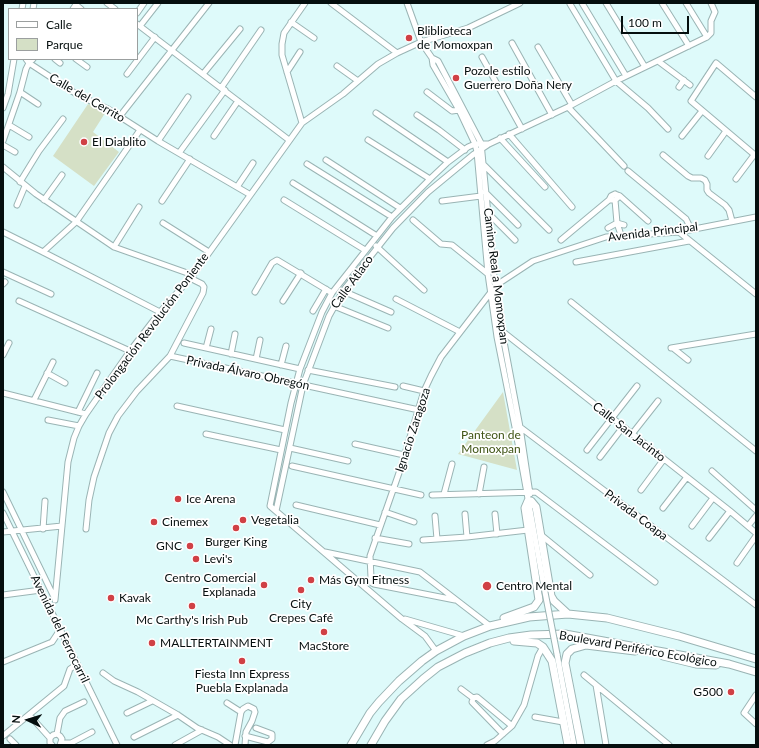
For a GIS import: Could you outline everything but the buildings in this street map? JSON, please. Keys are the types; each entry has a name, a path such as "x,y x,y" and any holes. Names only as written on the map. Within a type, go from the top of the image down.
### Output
{"highway":[{"path":"490,626 504,618 534,607 538,603 539,598 525,508 529,503 536,507 551,596 554,601 568,614"},
{"name":"Boulevard Periférico Ecológico","path":"351,745 370,713 379,702 422,660 464,636 490,626 529,617 568,614 608,618 679,636 756,659"},
{"name":"Boulevard Periférico Ecológico","path":"371,745 384,721 401,699 423,678 450,660 465,653 490,643 519,636 565,634 729,664 756,672"},
{"path":"490,643 526,641 536,643 543,647 552,661 568,745"},
{"path":"581,745 565,663 567,654 572,649 583,646 593,646 646,653 696,664 716,666 729,664"}],"street":[{"path":"138,12 144,3"},
{"path":"158,3 139,25 289,140"},
{"path":"120,116 209,3"},
{"path":"302,122 286,72 282,55 282,44 284,33 305,3"},
{"path":"331,3 397,53"},
{"name":"Camino Real a Momoxpan","path":"408,3 421,42 432,58 433,65 459,110 475,144 480,151 485,192 488,274 497,338 518,427"},
{"path":"507,3 513,8"},
{"name":"Prolongación Revolución Poniente","path":"55,600 68,462 74,438 86,414 130,351 209,252 249,194 302,122 343,94 378,64 397,53 421,42 468,28 513,8 520,3"},
{"path":"582,3 626,76"},
{"path":"606,3 645,67"},
{"path":"662,3 689,46"},
{"path":"686,3 709,35"},
{"path":"709,35 711,21 715,12 711,3"},
{"path":"570,4 616,81 648,108 668,129"},
{"path":"291,22 314,38"},
{"path":"203,74 240,29"},
{"path":"180,153 261,30"},
{"name":"Calle Atlaco","path":"489,144 475,144 448,162 430,179 392,217 332,293 322,312 296,383 270,506 276,511 308,370 329,316 343,291 393,228 428,192 489,144 552,115 616,81 709,35"},
{"path":"138,59 155,36"},
{"path":"512,43 552,115"},
{"path":"538,47 570,106 624,166"},
{"path":"286,72 300,52"},
{"path":"482,57 522,129"},
{"name":"Camino Real a Momoxpan","path":"432,58 438,61 481,143 480,196 485,211 495,286 529,503 574,745"},
{"path":"3,108 8,94 14,60"},
{"path":"3,140 20,92 29,60"},
{"name":"Calle del Cerrito","path":"29,60 78,95 102,105 158,141 249,194"},
{"path":"78,60 87,66"},
{"path":"127,74 137,60"},
{"path":"658,60 690,85"},
{"path":"736,179 755,157 691,101 716,63 756,97"},
{"path":"337,66 358,81"},
{"path":"679,87 684,80"},
{"path":"20,92 38,104"},
{"path":"427,92 452,111 459,110"},
{"path":"158,141 188,97"},
{"path":"214,136 238,101"},
{"path":"682,136 702,111"},
{"path":"376,113 448,162"},
{"path":"417,115 465,150"},
{"path":"20,182 39,151 63,119"},
{"path":"8,126 29,137"},
{"path":"43,252 76,222 140,130"},
{"path":"708,156 726,131"},
{"path":"509,134 572,207"},
{"path":"500,138 545,187"},
{"path":"368,140 430,179"},
{"path":"3,145 15,152"},
{"path":"663,155 688,176 705,180 707,190 725,205 729,210 732,221"},
{"path":"162,201 190,159"},
{"path":"326,160 400,208"},
{"path":"237,187 253,163"},
{"path":"482,163 550,230"},
{"path":"307,164 392,217"},
{"path":"3,167 44,200 114,247 191,276"},
{"path":"628,171 686,219 691,229"},
{"path":"44,200 62,175"},
{"path":"293,182 377,236"},
{"path":"17,205 25,186"},
{"path":"422,187 428,192"},
{"path":"485,192 518,225"},
{"path":"442,201 480,196"},
{"path":"561,240 609,200 618,198"},
{"path":"618,198 648,221"},
{"path":"618,198 622,235"},
{"path":"284,200 365,250"},
{"path":"114,247 139,208"},
{"path":"485,211 515,240"},
{"name":"Avenida Principal","path":"491,292 495,286 533,261 606,237 679,232 756,217"},
{"path":"413,220 441,244 452,245 488,274"},
{"path":"163,223 209,252"},
{"path":"608,228 620,225"},
{"path":"3,232 160,312"},
{"path":"679,232 756,294"},
{"path":"576,262 689,241"},
{"path":"372,242 424,290"},
{"path":"255,292 275,260 279,260 332,293"},
{"path":"3,272 51,294"},
{"path":"283,301 301,273"},
{"name":"Privada Álvaro Obregón","path":"191,276 202,284 204,290 170,356 419,410"},
{"path":"313,311 326,289"},
{"path":"343,291 391,312"},
{"name":"Ignacio Zaragoza","path":"455,600 374,584 372,582 370,561 371,552 424,391 441,356 491,292"},
{"path":"396,299 460,332"},
{"path":"19,301 130,351"},
{"path":"571,302 756,451"},
{"path":"334,306 388,328"},
{"path":"322,312 329,316"},
{"path":"206,348 211,329"},
{"name":"Calle San Jacinto","path":"502,331 755,530"},
{"path":"231,354 235,334"},
{"path":"688,360 672,348 756,334"},
{"path":"256,359 260,340"},
{"path":"3,355 9,343"},
{"path":"184,343 300,369"},
{"path":"281,364 286,346"},
{"path":"86,529 89,500 94,477 109,433 118,416 137,391 170,356"},
{"path":"34,400 53,362"},
{"path":"308,370 395,387"},
{"path":"47,373 65,383"},
{"path":"78,412 97,374"},
{"path":"403,386 424,391"},
{"path":"587,450 637,386"},
{"path":"3,393 86,414"},
{"path":"632,434 658,401"},
{"path":"177,406 286,430"},
{"path":"48,420 80,426"},
{"name":"Privada Coapa","path":"518,427 756,605"},
{"path":"600,457 623,427"},
{"path":"206,434 280,453 288,458"},
{"path":"355,444 404,455"},
{"path":"290,448 348,461"},
{"path":"641,490 664,459"},
{"path":"444,494 452,464"},
{"path":"292,466 421,494"},
{"path":"479,494 484,467"},
{"path":"712,471 756,510"},
{"path":"663,508 687,477"},
{"name":"Avenida del Ferrocarril","path":"3,492 55,600"},
{"path":"432,495 536,492 655,582"},
{"path":"692,526 713,498"},
{"path":"43,529 45,501"},
{"path":"296,505 380,525"},
{"path":"276,511 402,619 425,636 436,651"},
{"path":"709,538 730,511"},
{"path":"385,512 414,522"},
{"name":"Avenida del Ferrocarril","path":"3,513 116,745"},
{"path":"465,514 467,537"},
{"path":"495,514 497,534"},
{"path":"434,516 437,539"},
{"path":"748,526 756,516"},
{"path":"3,532 62,526"},
{"path":"423,540 528,530"},
{"path":"541,535 590,575"},
{"path":"737,563 756,536"},
{"path":"376,538 410,544"},
{"path":"324,552 420,572 490,626"},
{"path":"3,595 41,590"},
{"path":"402,619 464,636"},
{"path":"3,662 52,642 60,630"},
{"path":"487,745 512,726 524,705 538,656 543,647"},
{"path":"3,736 64,686 70,669 77,664"},
{"path":"103,673 114,681 131,688 230,745"},
{"path":"584,675 670,745"},
{"path":"596,685 606,745"},
{"path":"462,689 473,698 477,697 512,726"},
{"path":"756,695 744,713 756,724"},
{"path":"473,698 472,702 503,734"},
{"path":"127,713 152,701"},
{"path":"57,734 60,718 65,711 84,702"},
{"path":"227,703 241,712"},
{"path":"235,745 241,712 248,706 254,709 255,712 252,721 247,728 245,745"},
{"path":"134,737 178,715"},
{"path":"535,717 563,722"},
{"path":"32,718 50,743"},
{"path":"245,736 268,742 272,739 272,734 256,728"},
{"path":"175,745 202,730"},
{"path":"57,734 62,737 61,744 71,743 92,732"},
{"path":"50,743 52,735 57,734"},
{"path":"10,739 16,745"}],"green space":[{"name":"El Diablito","path":"88,104 107,110 93,132 119,152 94,186 53,156"},
{"name":"Panteon de Momoxpan","path":"503,392 517,470 458,454"}],"place":[{"name":"Bliblioteca de Momoxpan","path":"409,38"},
{"name":"Pozole estilo Guerrero Doña Nery","path":"456,78"},
{"name":"El Diablito","path":"84,142"},
{"name":"Ice Arena","path":"178,499"},
{"name":"Vegetalia","path":"243,520"},
{"name":"Cinemex","path":"154,522"},
{"name":"Burger King","path":"236,528"},
{"name":"GNC","path":"190,546"},
{"name":"Levi's","path":"196,559"},
{"name":"Más Gym Fitness","path":"311,580"},
{"name":"Centro Comercial Explanada","path":"264,585"},
{"name":"Centro Mental","path":"487,586"},
{"name":"City Crepes Café","path":"301,590"},
{"name":"Kavak","path":"111,598"},
{"name":"Mc Carthy's Irish Pub","path":"192,606"},
{"name":"MacStore","path":"324,632"},
{"name":"MALLTERTAINMENT","path":"152,643"},
{"name":"Fiesta Inn Express Puebla Explanada","path":"242,661"},
{"name":"G500","path":"731,692"}]}
